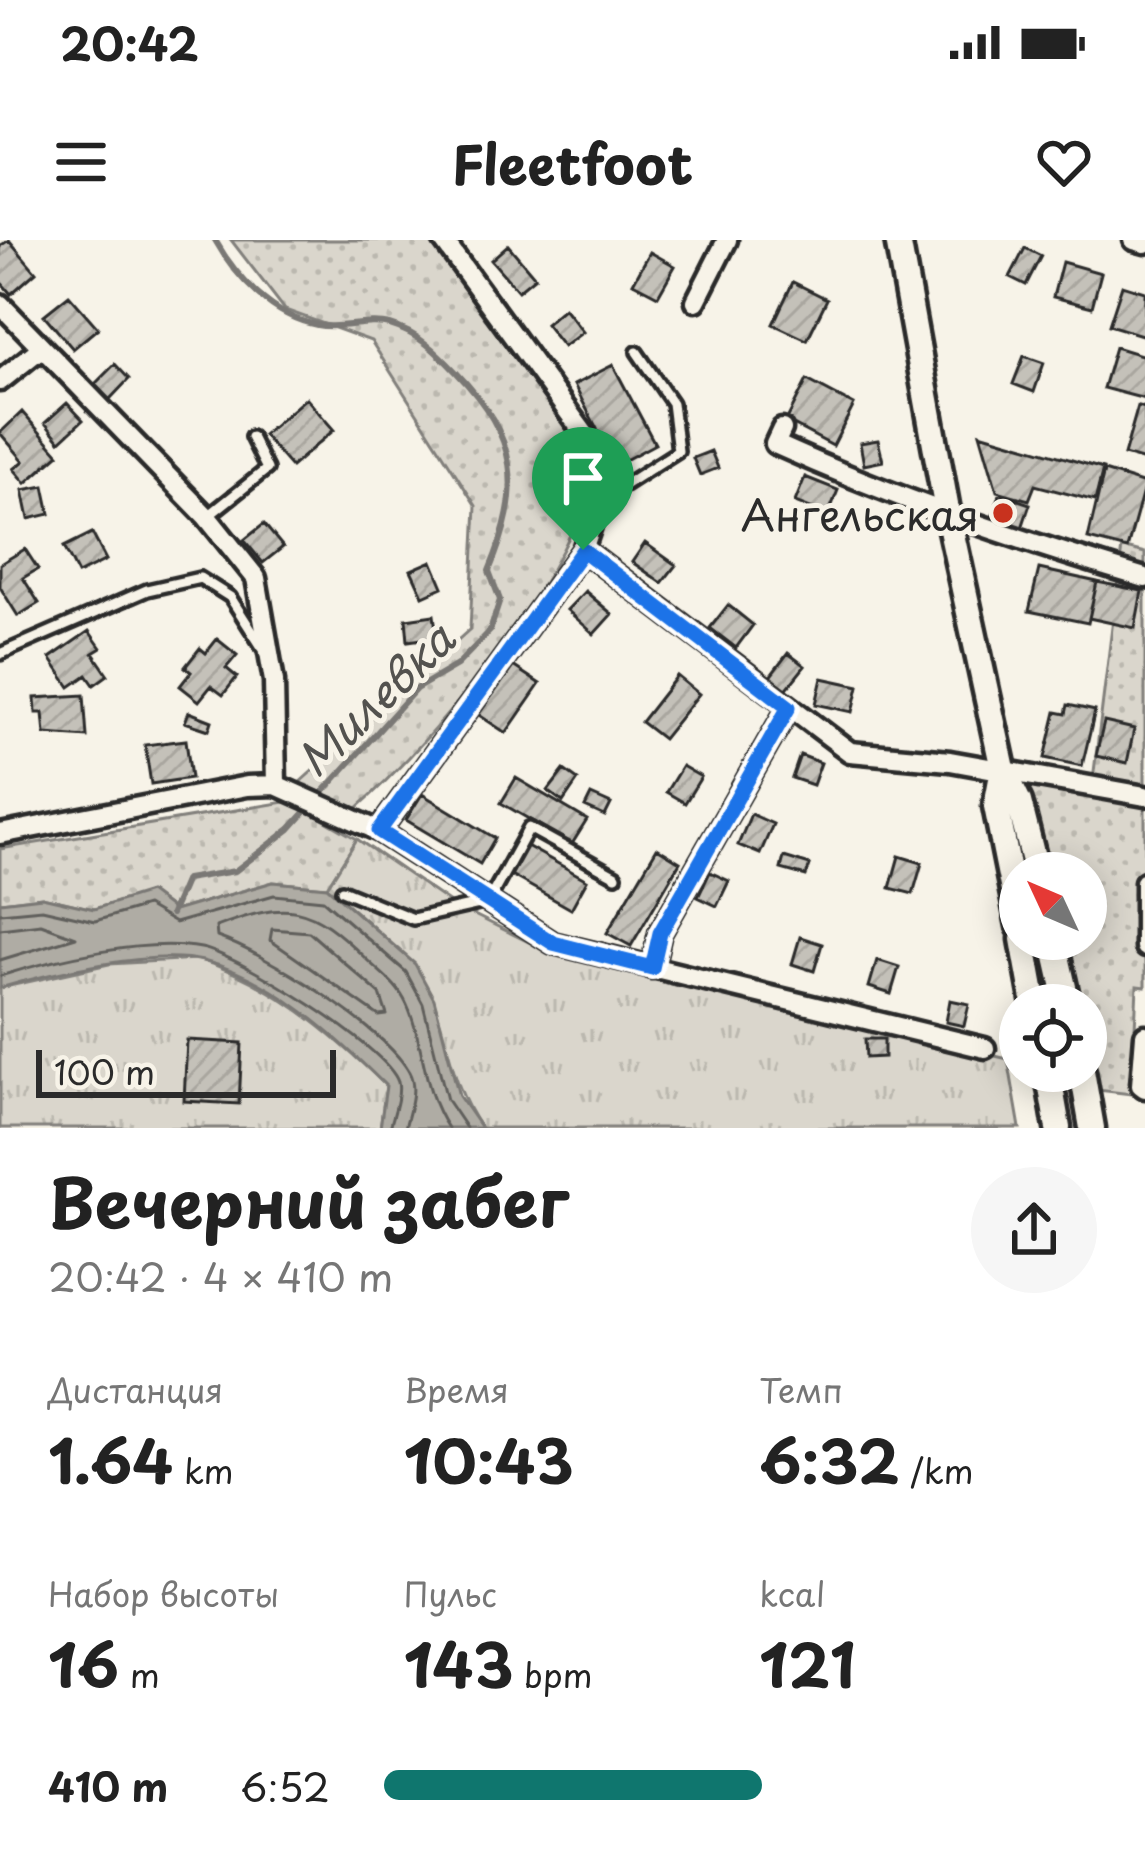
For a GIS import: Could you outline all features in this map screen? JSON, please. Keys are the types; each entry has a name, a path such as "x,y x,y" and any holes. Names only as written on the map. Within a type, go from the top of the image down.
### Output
{"street":[{"path":"379,831 583,550 610,469 442,240"},
{"path":"696,301 727,240"},
{"path":"898,240 948,516 1003,770 1018,802 1031,852"},
{"path":"1134,240 1145,243"},
{"path":"0,304 207,517 256,578 284,788"},
{"path":"0,381 40,349"},
{"path":"782,429 776,444 948,516 1145,578"},
{"path":"583,550 850,752 1003,770 1145,796"},
{"path":"652,968 660,933 789,707"},
{"path":"1003,770 996,806 1005,852"},
{"path":"0,834 247,785 284,788 379,831 553,943 986,1048"},
{"path":"1145,882 1145,947"},
{"path":"1145,1035 1145,1088"},
{"path":"1052,1092 1058,1128"},
{"path":"1086,1092 1092,1128"}],"lane":[{"path":"604,483 620,488 678,451 672,404 638,352"},
{"path":"207,517 267,469 251,437"},
{"path":"0,654 147,590 200,578 230,597 268,656"},
{"path":"342,890 413,919 488,902 529,828 616,876"}],"green space":[{"path":"231,240 431,240 595,469 558,558 497,652 425,739 356,809 298,784 470,629 476,506 371,341 285,310"},
{"path":"1122,547 1145,553 1145,987 1137,986 1132,1094 1107,1091 1107,984 1073,984 1067,960 1107,960 1107,852 1043,852 1026,780 1092,788"},
{"path":"291,801 357,839 327,887 273,882 174,911 149,893 94,909 42,897 0,902 0,849"},
{"path":"357,839 450,903 547,951 999,1057 999,1092 1014,1092 1020,1128 481,1128 458,1083 428,989 388,941 327,887"},
{"path":"197,959 275,995 365,1066 386,1086 380,1128 0,1128 0,988 109,964"}],"water":[{"path":"273,882 327,887 415,964 434,999 459,1096 481,1128 380,1128 386,1086 367,1067 278,995 254,980 203,961 130,960 0,988 0,902 42,897 94,909 149,892 174,911"}],"building":[{"path":"9,240 36,272 11,294 0,281 0,246"},
{"path":"508,245 535,277 518,291 491,260"},
{"path":"1025,248 1041,256 1026,285 1010,277"},
{"path":"650,252 675,266 658,296 633,283"},
{"path":"1062,262 1101,273 1092,307 1053,297"},
{"path":"793,282 827,299 807,340 773,324"},
{"path":"1122,285 1145,292 1145,336 1109,325"},
{"path":"69,295 98,328 73,349 44,315"},
{"path":"564,308 583,332 563,347 545,324"},
{"path":"1115,347 1145,356 1145,399 1103,388"},
{"path":"1024,356 1044,363 1034,392 1013,384"},
{"path":"115,364 129,379 109,400 94,385"},
{"path":"613,365 655,444 616,465 574,385"},
{"path":"807,380 854,405 833,446 786,421"},
{"path":"306,398 334,430 291,467 263,435"},
{"path":"67,403 83,420 60,441 45,423"},
{"path":"1138,406 1145,408 1145,461 1124,455"},
{"path":"22,412 59,454 26,483 14,469 24,461 0,433"},
{"path":"980,433 1103,469 1095,501 1035,485 1029,500 997,491"},
{"path":"878,440 883,461 864,465 860,443"},
{"path":"711,451 718,468 700,475 693,458"},
{"path":"1104,471 1145,484 1127,549 1088,539"},
{"path":"805,477 838,490 828,515 795,502"},
{"path":"44,486 50,514 29,519 23,490"},
{"path":"1000,494 1030,504 1022,528 992,518"},
{"path":"264,524 283,547 263,563 244,540"},
{"path":"92,533 106,560 78,574 64,547"},
{"path":"645,543 676,565 662,583 632,562"},
{"path":"25,549 38,569 23,578 39,603 18,616 0,587 0,564"},
{"path":"432,561 443,587 423,596 411,570"},
{"path":"1039,569 1097,582 1088,623 1029,611"},
{"path":"1097,582 1142,591 1135,628 1089,618"},
{"path":"585,591 612,614 594,634 567,610"},
{"path":"728,605 753,625 736,648 710,628"},
{"path":"434,615 437,637 408,641 406,619"},
{"path":"89,631 101,648 93,653 108,675 94,685 87,675 70,687 50,658"},
{"path":"217,639 237,655 226,668 237,677 223,695 211,686 199,701 180,686 191,672 185,667 200,648 206,653"},
{"path":"788,653 805,666 785,691 769,678"},
{"path":"510,664 540,684 506,733 476,713"},
{"path":"677,676 699,694 663,739 641,722"},
{"path":"822,678 859,686 853,712 816,704"},
{"path":"84,695 87,737 45,734 43,713 36,713 35,698"},
{"path":"1068,705 1095,711 1082,766 1045,758 1056,712 1066,714"},
{"path":"189,712 212,721 209,730 185,722"},
{"path":"1104,722 1134,729 1127,763 1096,756"},
{"path":"186,740 191,778 151,784 145,745"},
{"path":"800,755 821,763 813,785 792,778"},
{"path":"682,766 701,777 685,803 666,792"},
{"path":"564,770 578,780 563,802 548,791"},
{"path":"516,778 587,820 572,844 501,803"},
{"path":"422,794 495,838 480,864 406,820"},
{"path":"591,795 611,804 605,816 585,807"},
{"path":"751,814 773,824 760,854 738,845"},
{"path":"525,845 587,880 571,909 509,874"},
{"path":"657,848 680,862 631,946 607,933"},
{"path":"899,856 922,863 913,894 890,888"},
{"path":"784,857 810,865 806,876 781,869"},
{"path":"710,872 729,881 717,906 698,897"},
{"path":"800,937 822,944 814,971 792,964"},
{"path":"877,960 899,967 891,994 869,987"},
{"path":"950,1000 969,1004 964,1026 946,1022"},
{"path":"865,1039 884,1039 884,1057 866,1058"},
{"path":"187,1040 242,1043 239,1104 184,1101"}],"waterway":[{"name":"Милевка","path":"171,914 186,879 235,871 290,829 416,689 457,665 490,631 500,600 489,571 511,489 509,465 493,419 434,350 390,325 326,326 285,314 245,281 215,240"}],"place":[{"name":"Ангельская","path":"1003,513"}],"route":[{"path":"583,550 789,707 660,933 652,968 553,943 379,831 583,550"}]}
